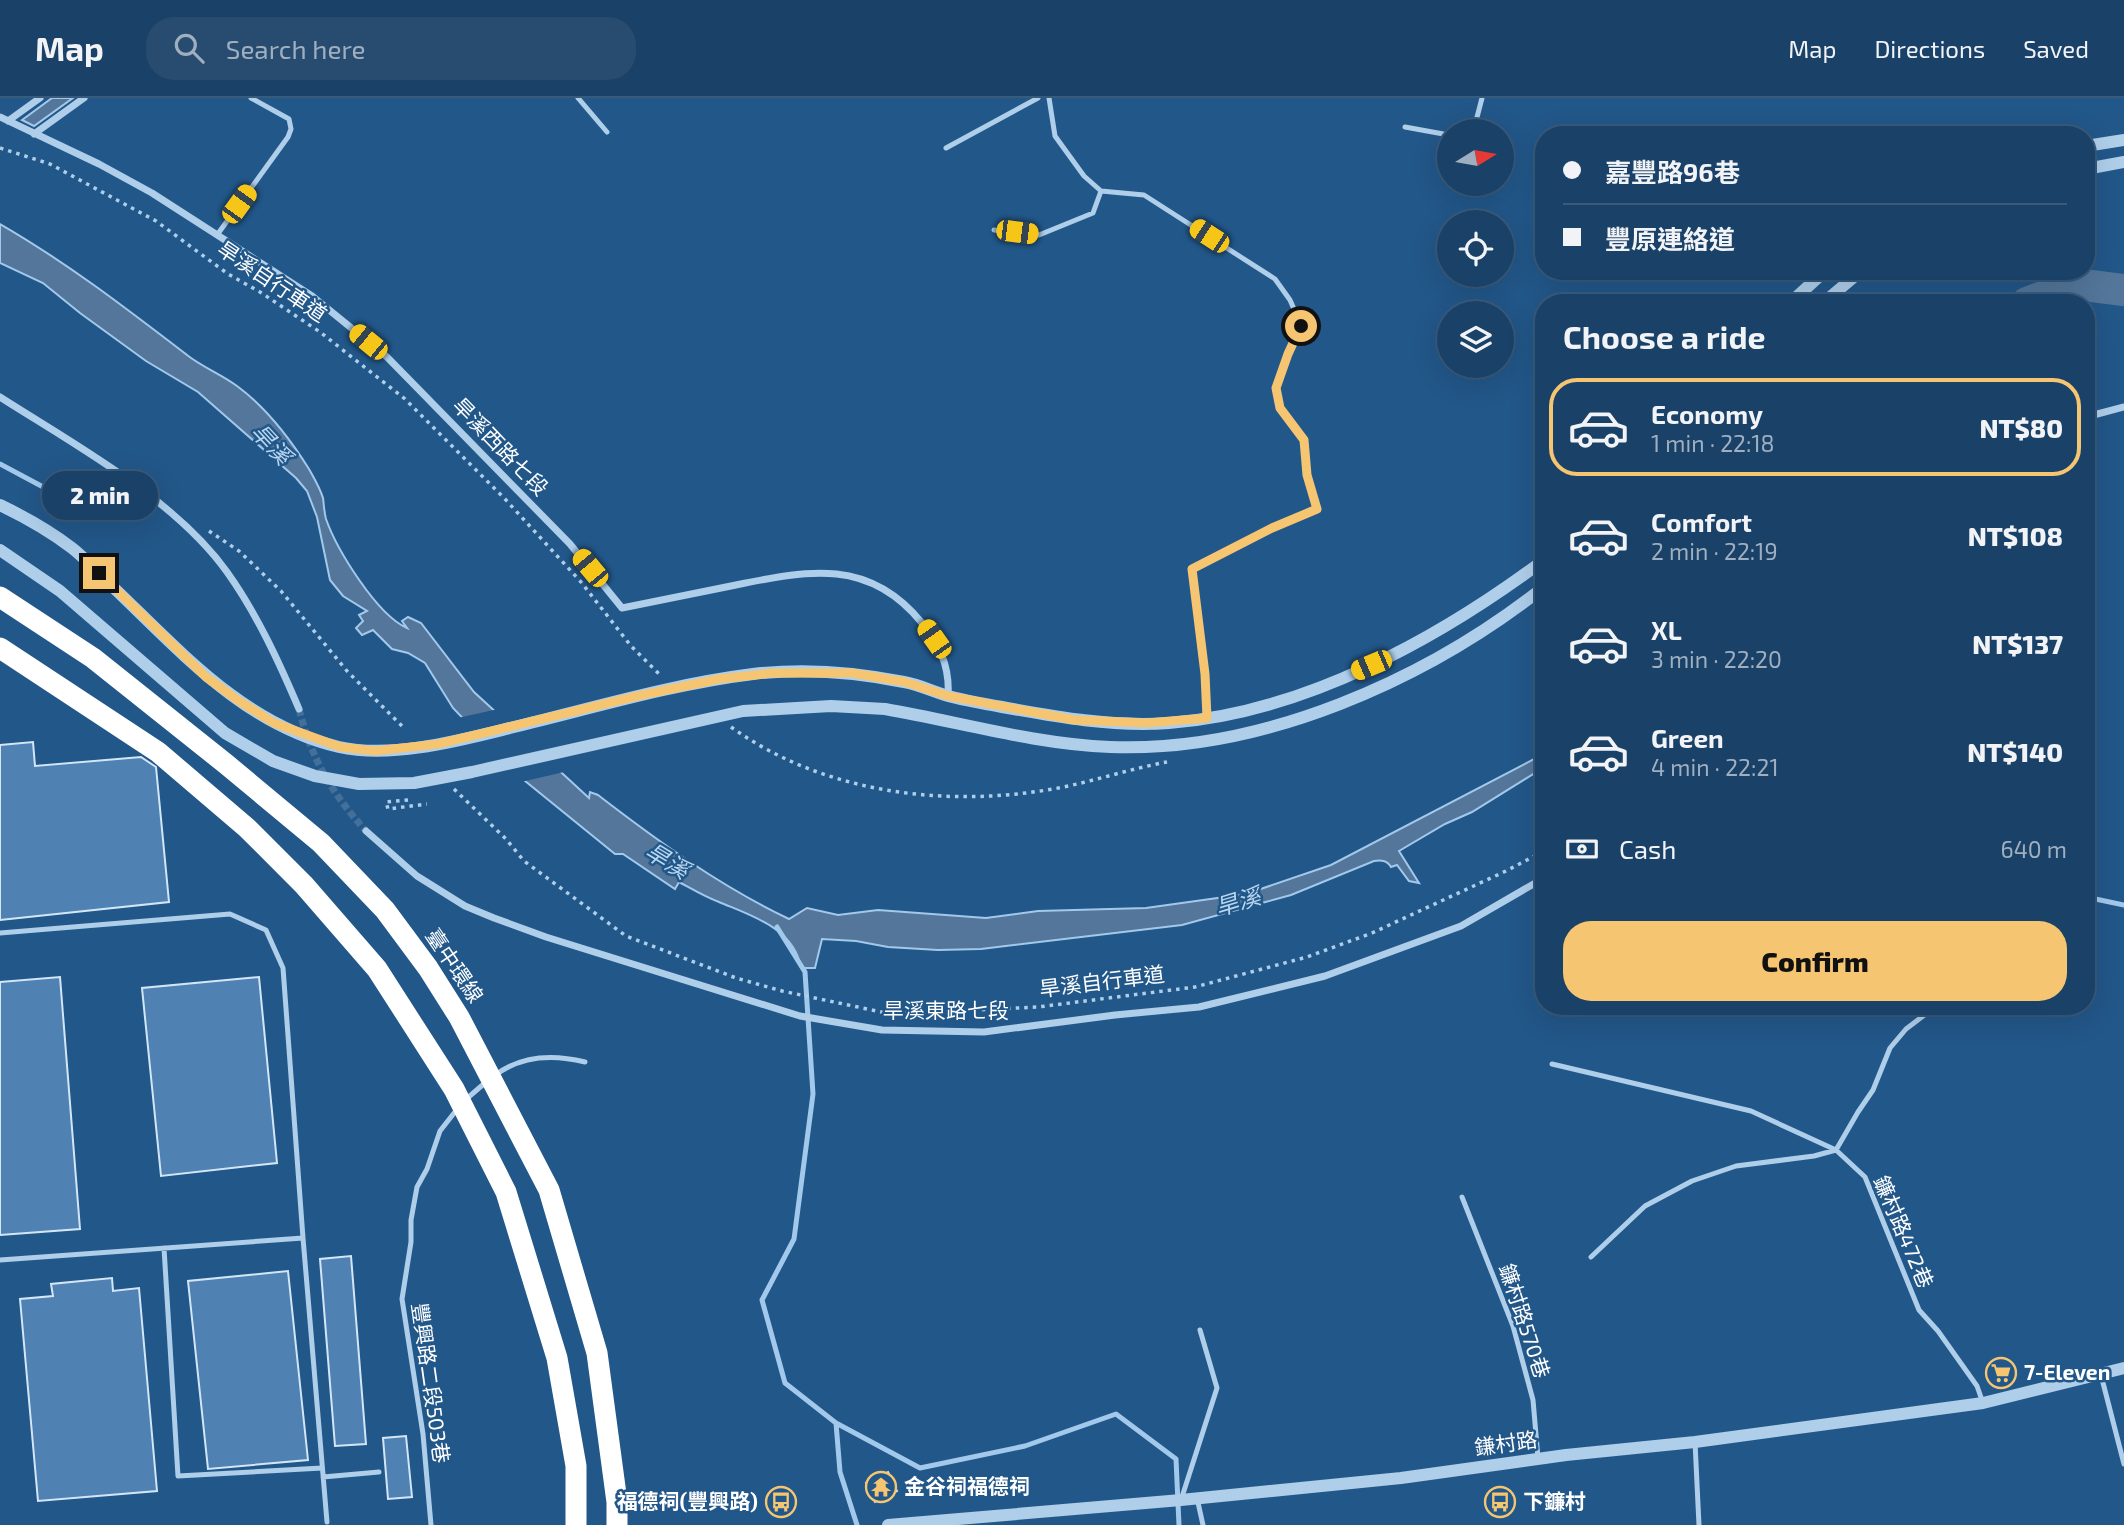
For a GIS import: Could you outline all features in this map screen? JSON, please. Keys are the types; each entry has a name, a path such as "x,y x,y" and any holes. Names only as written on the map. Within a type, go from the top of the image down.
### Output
{"highway":[{"name":"臺中環線","path":"0,597 93,658 321,843 385,911 428,968 460,1017 549,1190 597,1353 617,1502 617,1525"},
{"path":"0,648 158,752 247,828 377,969 454,1089 506,1192 557,1358 576,1466 576,1525"}],"street":[{"path":"4,119 40,98"},
{"path":"34,134 84,98"},
{"name":"旱溪西路七段","path":"4,119 99,164 152,193 312,296 387,357 570,544 622,608 793,574 819,572 852,576 878,586 902,601 925,625 944,659 949,684 948,696"},
{"path":"2095,145 2124,140"},
{"path":"2095,167 2124,162"},
{"path":"1800,294 1815,280"},
{"path":"1834,294 1850,280"},
{"path":"0,397 110,466 183,523 204,544 227,571 258,620 299,709"},
{"path":"2095,415 2124,407"},
{"path":"0,505 38,525 73,549 206,677 261,716 291,731 340,747 375,751 467,738 642,695 756,674 818,671 852,673 905,682 948,696 1075,720 1147,723 1207,718 1265,705 1339,679 1380,661 1437,632 1535,567"},
{"path":"0,550 60,591 225,733 273,761 315,776 359,784 414,783 743,711 809,706 858,706 1035,738 1109,747 1172,746 1240,735 1327,709 1413,669 1456,646 1535,593"},
{"name":"旱溪東路七段","path":"366,831 396,859 428,883 465,905 514,926 800,1016 838,1024 908,1031 984,1032 1199,1007 1325,976 1461,926 1535,883"},
{"name":"鎌村路","path":"888,1525 1401,1478 1695,1441 1983,1403 2102,1376 2124,1368"}],"lane":[{"path":"217,235 288,137 291,129 289,119 251,98"},
{"path":"578,98 607,132"},
{"path":"946,148 1038,98"},
{"path":"1049,98 1055,136 1084,176 1101,191 1144,195 1275,279 1290,300 1301,326 1276,388 1280,408 1304,440 1307,475 1317,509 1272,528 1192,569 1205,674 1207,718"},
{"path":"1477,119 1482,98"},
{"path":"1405,127 1437,133"},
{"path":"994,230 1039,235 1093,213 1101,191"},
{"path":"0,933 230,914 266,930 283,968 327,1522"},
{"path":"1591,1257 1645,1206 1692,1181 1736,1166 1814,1156 1836,1150 1873,1090 1891,1048 1906,1029 1924,1015"},
{"name":"豐興路二段503巷","path":"431,1525 423,1434 402,1299 417,1187 445,1124 466,1099 500,1071 516,1062 536,1056 585,1062"},
{"name":"鐮村路472巷","path":"1552,1064 1751,1111 1836,1150 1865,1177 1919,1310 1938,1331 1977,1386 1983,1403"},
{"name":"鐮村路570巷","path":"1462,1197 1513,1326 1533,1400 1538,1459"},
{"path":"0,1260 303,1238"},
{"path":"164,1248 178,1476 322,1468"},
{"path":"1181,1500 1217,1388 1200,1330"},
{"path":"2102,1376 2124,1464"},
{"path":"1695,1441 1699,1525"},
{"path":"323,1477 379,1472"},
{"path":"1197,1498 1203,1525"}],"path":[{"name":"旱溪自行車道","path":"0,148 50,164 156,221 228,274 320,332 405,399 505,499 581,582"},
{"name":"旱溪自行車道","path":"453,788 506,839 524,861 626,936 736,978 782,991 891,1014 1038,1007 1195,987 1307,957 1372,933 1535,856"},
{"path":"408,800 386,802 388,809 427,804"}],"water":[{"path":"52,98 73,98 34,126 22,120"},
{"path":"0,224 72,270 193,359 237,386 268,413 309,469 322,494 331,532 359,580 383,610 407,628 402,621 408,617 421,623 474,692 589,798 590,792 598,795 690,862 789,919 807,908 838,915 878,910 986,918 1038,911 1146,908 1246,894 1331,865 1535,759 1535,773 1472,812 1445,824 1399,851 1419,883 1409,881 1397,865 1391,867 1384,861 1374,861 1291,895 1182,925 981,949 888,947 856,941 822,939 815,968 801,968 790,943 770,925 679,882 675,889 623,854 615,854 514,772 453,708 425,663 408,653 392,649 373,630 362,635 356,628 363,621 359,615 367,611 343,596 330,580 317,517 307,491 296,478 198,392 146,361 43,283 0,263"}],"pier":[{"path":"498,709 564,772 521,782 458,718"}],"building":[{"path":"33,742 35,766 141,757 156,767 169,902 0,920 0,745"},
{"path":"60,977 80,1229 0,1235 0,982"},
{"path":"259,977 277,1163 161,1176 142,988"},
{"path":"351,1256 366,1444 335,1446 320,1259"},
{"path":"288,1271 308,1460 208,1469 188,1281"},
{"path":"112,1278 113,1291 139,1288 157,1491 38,1501 20,1299 53,1296 51,1284"},
{"path":"406,1436 412,1497 388,1499 383,1438"},
{"name":"金谷祠福德祠","path":"888,1472 897,1491 875,1502 866,1483"}],"waterway":[{"name":"旱溪","path":"2050,294 2076,284 2124,290"},
{"path":"0,464 45,488"},
{"path":"2095,899 2124,905"},
{"path":"777,927 805,972 813,1094 794,1239 762,1300 785,1383 836,1423 920,1468 1025,1446 1116,1414 1176,1459 1179,1525"},
{"path":"836,1423 840,1472 857,1525"}],"tunnel":[{"path":"299,709 310,744 324,774 366,831"}],"place":[{"name":"7-Eleven","path":"2001,1373"},
{"name":"金谷祠福德祠","path":"881,1487"},
{"name":"福德祠(豐興路)","path":"781,1502"},
{"name":"下鐮村","path":"1500,1502"}],"route":[{"path":"99,573 206,677 239,701 291,731 340,747 375,751 438,744 719,679 818,671 852,673 905,682 948,696 1075,720 1172,723 1207,718 1205,674 1192,569 1272,528 1317,509 1307,475 1304,440 1280,408 1276,388 1301,326"}]}
